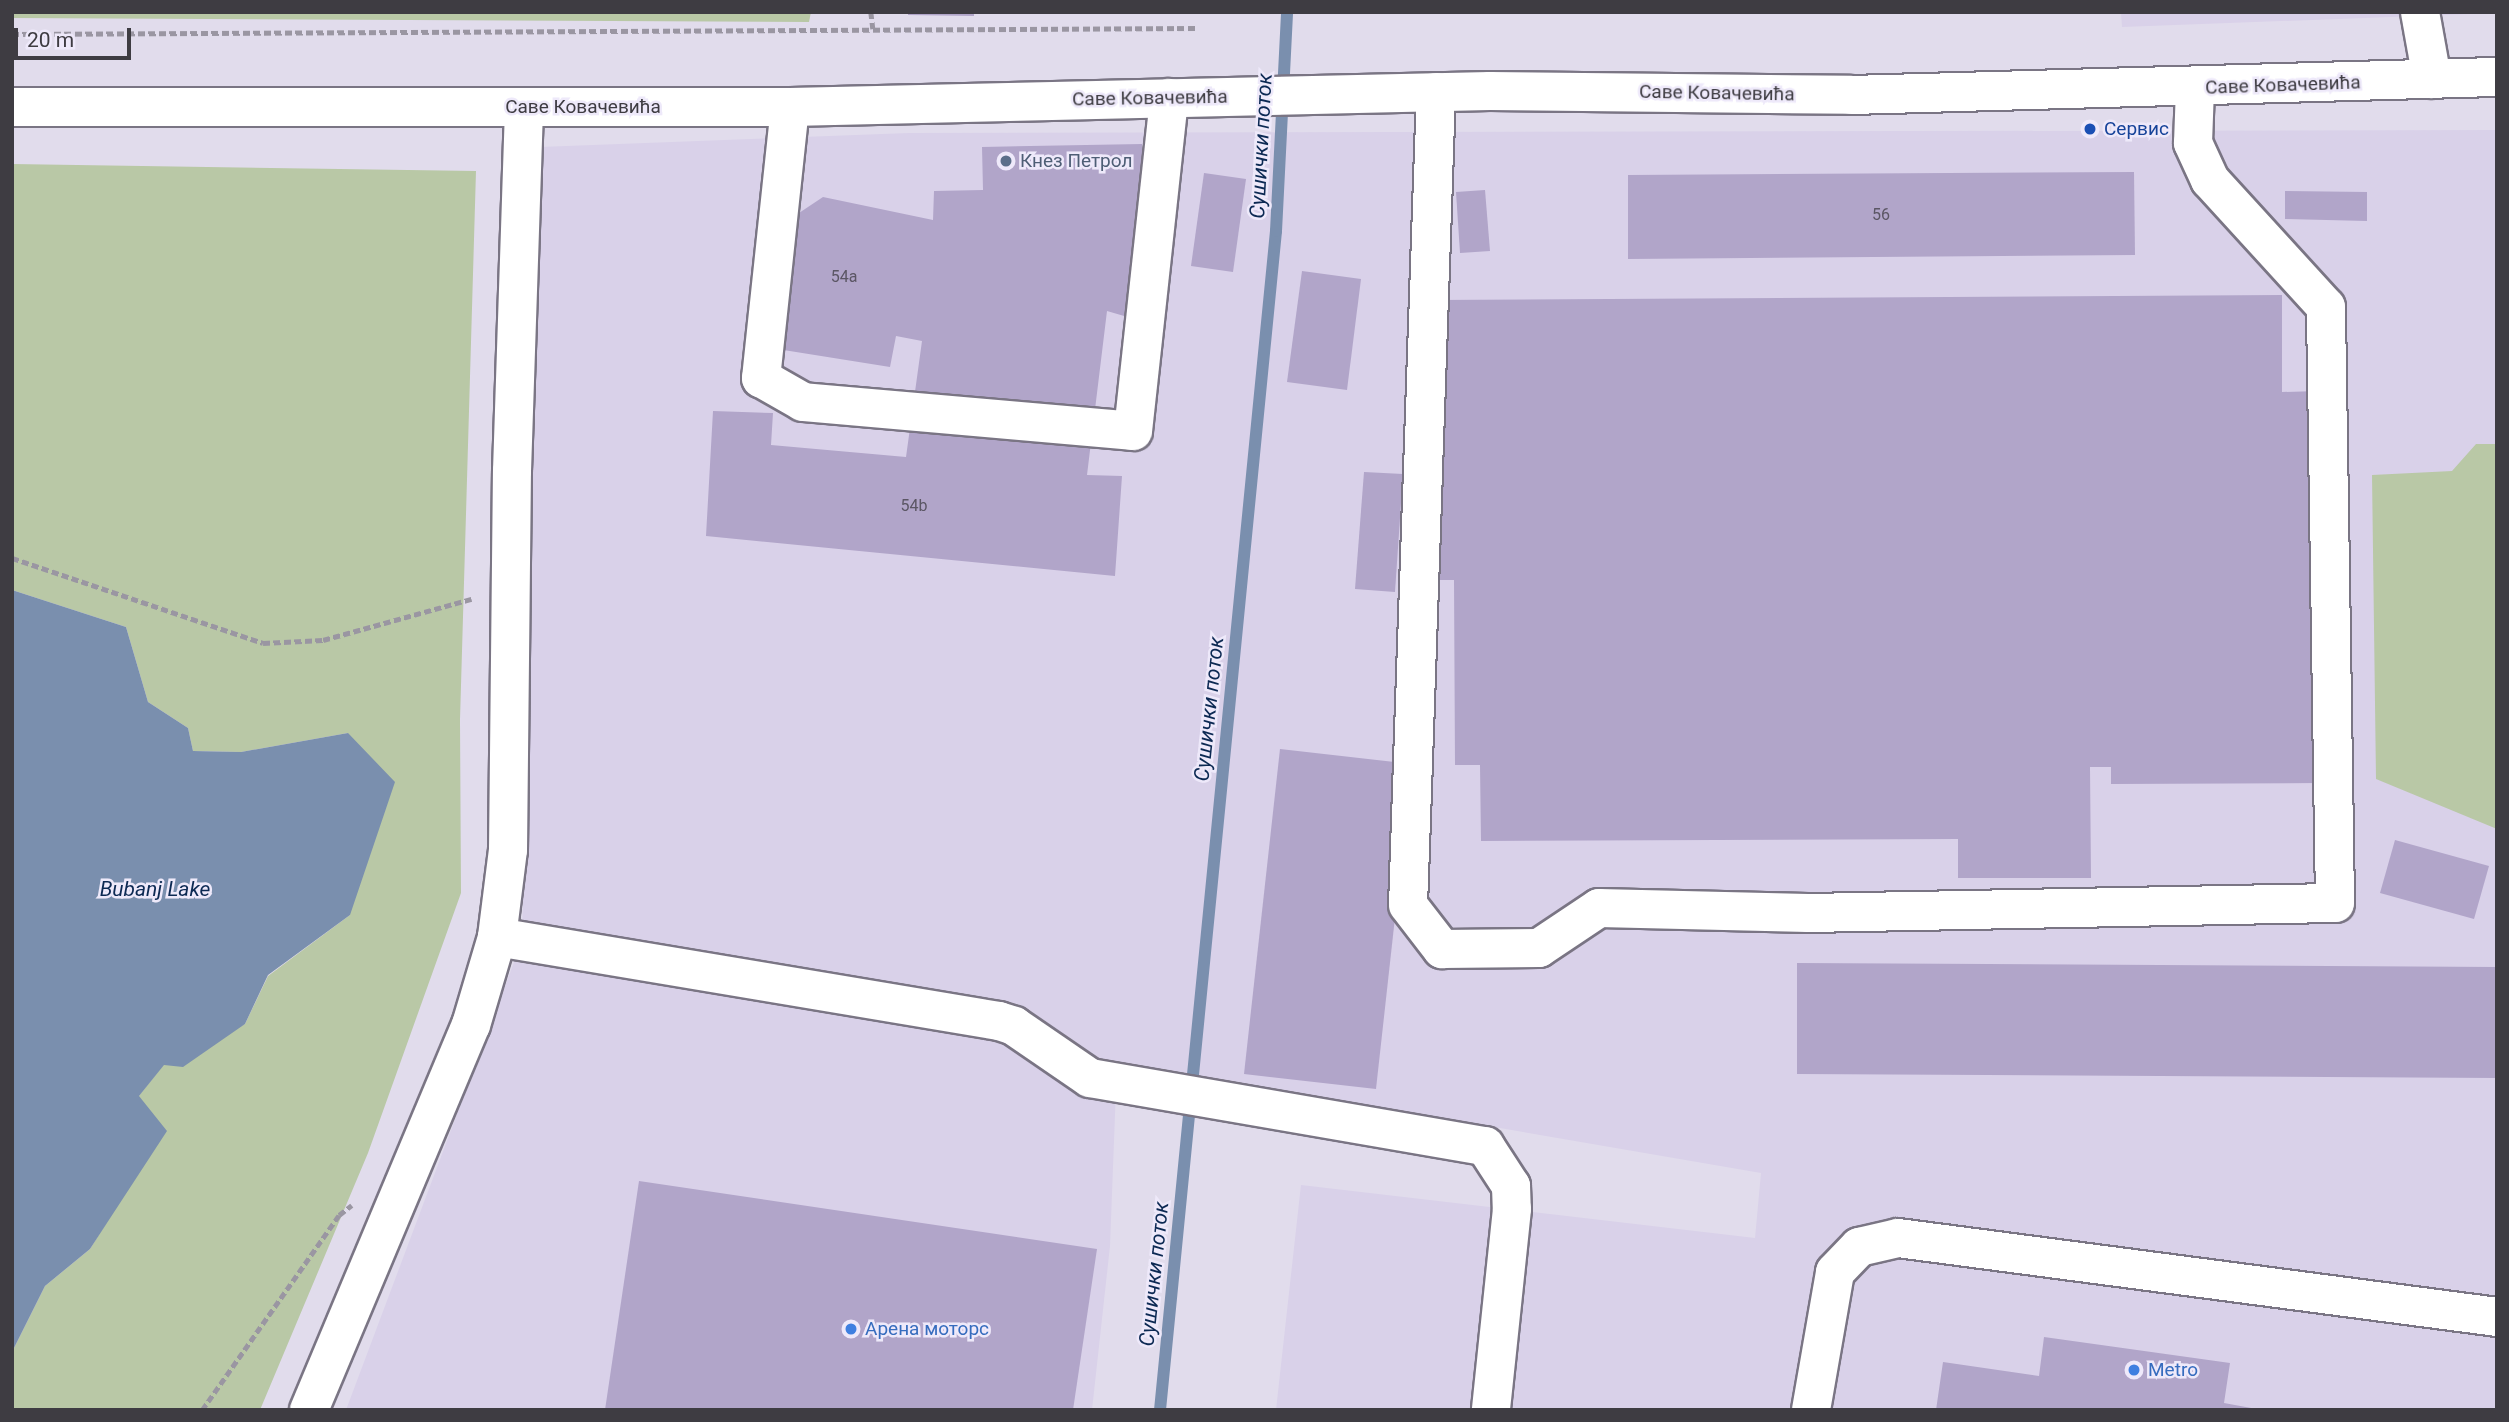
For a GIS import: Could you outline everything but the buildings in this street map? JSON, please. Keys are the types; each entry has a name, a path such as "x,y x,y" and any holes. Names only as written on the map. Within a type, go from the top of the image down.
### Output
{"street":[{"path":"2420,12 2432,79"},
{"name":"Саве Ковачевића","path":"12,107 790,107 1436,92 1851,94 2195,88 2497,77"},
{"path":"1436,92 1408,905 1442,949 1456,949 1539,948 1599,908 1808,913 2335,902 2326,307 2210,180 2193,144 2195,88"},
{"path":"790,107 761,378 803,402 1133,431 1188,97"},
{"path":"309,1410 471,1025 497,937 508,850 524,108"},
{"path":"497,937 999,1021 1014,1026 1065,1065 1090,1078 1228,1105 1485,1146 1511,1186 1512,1209 1491,1410"},
{"path":"1811,1410 1835,1272 1859,1247 1898,1238 2497,1317"}],"path":[{"path":"871,12 873,29"},
{"path":"12,34 1197,27"},
{"path":"12,558 263,643 323,640 512,587"},
{"path":"202,1410 339,1214 349,1206 400,1195"}],"shaded area":[{"path":"2121,12 2497,12 2497,13 2122,27"},
{"path":"2497,130 2497,1410 1276,1410 1301,1185 1755,1238 1761,1173 1117,1062 1110,1246 1092,1410 346,1410 522,941 540,147 909,133"}],"green space":[{"path":"12,12 811,12 809,22 12,18"},
{"path":"12,164 476,171 460,720 461,893 368,1153 260,1410 12,1410 12,1352 45,1286 90,1249 118,1204 138,1097 164,1064 245,1024 268,976 350,915 348,733 241,752 193,751 188,728 148,702 126,627 12,590"},
{"path":"2476,444 2497,444 2497,829 2376,779 2372,475 2452,471"}],"water":[{"name":"Bubanj Lake","path":"12,590 126,627 148,702 188,728 193,751 241,752 348,733 395,782 350,915 268,975 245,1024 183,1067 164,1065 139,1096 167,1131 90,1249 45,1286 12,1352"}],"waterway":[{"name":"Сушички поток","path":"1160,1410 1276,231 1287,12"}],"place":[{"name":"Сервис","path":"2090,129"},
{"name":"Кнез Петрол","path":"1006,161"},
{"name":"Арена моторс","path":"851,1329"},
{"name":"Metro","path":"2134,1370"}]}
